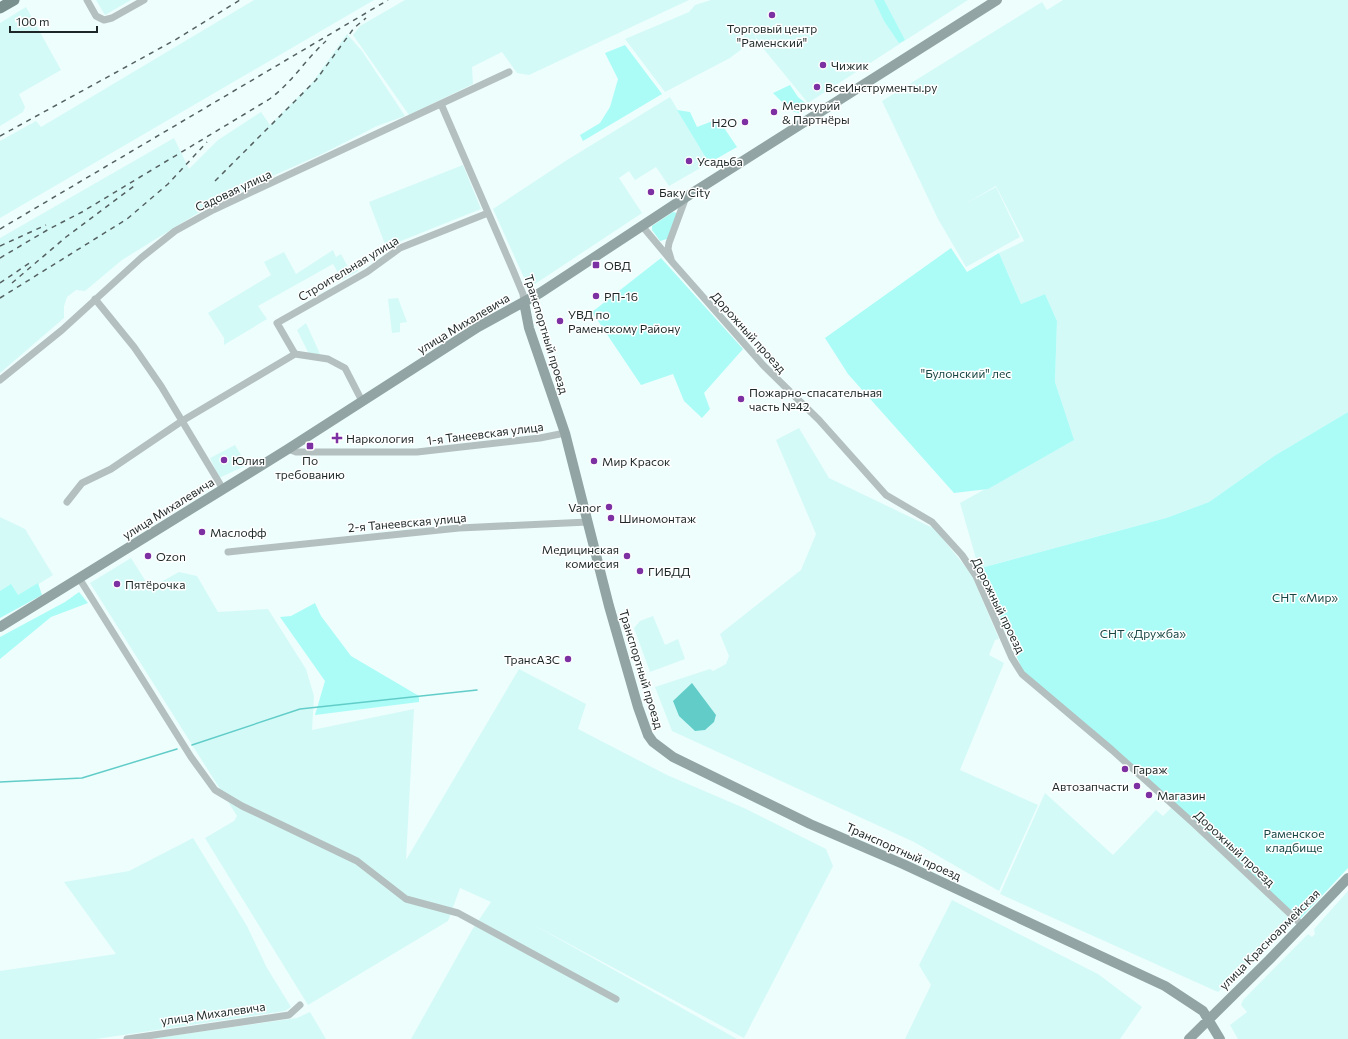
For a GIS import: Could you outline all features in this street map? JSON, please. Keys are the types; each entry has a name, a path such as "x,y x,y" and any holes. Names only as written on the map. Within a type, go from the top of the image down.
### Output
{"main road":[{"path":"0,8 14,0"},
{"name":"улица Михалевича","path":"0,627 288,449 484,323 540,293 643,227 686,197 997,0"},
{"name":"Транспортный проезд","path":"524,302 529,328 565,433 609,606 648,735 666,753 810,824 903,864 1165,986 1196,1005 1209,1019 1220,1039"},
{"name":"улица Красноармейская","path":"1189,1039 1348,878"}],"street":[{"path":"87,0 96,16 104,20 112,18 144,0"},
{"name":"Садовая улица","path":"0,380 62,330 141,258 175,231 213,210 509,72"},
{"name":"Транспортный проезд","path":"441,104 523,294 524,302"},
{"path":"674,264 668,249 686,197"},
{"name":"Строительная улица","path":"294,354 276,323 367,272 400,248 488,213"},
{"name":"Дорожный проезд","path":"643,227 763,365 819,420 886,495 932,522 962,555 976,576 1012,658 1022,674 1112,750 1189,819 1302,925"},
{"path":"95,299 134,347 182,421 223,489"},
{"path":"66,502 82,484 111,469 182,421 294,354 328,358 345,368 362,401"},
{"name":"1-я Танеевская улица","path":"288,449 296,452 417,452 565,433"},
{"name":"2-я Танеевская улица","path":"228,552 460,528 588,522"},
{"path":"79,578 191,756 215,790 242,806 357,861 406,899 458,912 616,999"},
{"name":"улица Михалевича","path":"127,1039 289,1015 300,1005"}],"shaded area":[{"path":"96,0 131,0 105,15"},
{"path":"254,0 374,0 0,218 0,141 36,121 41,127"},
{"path":"405,0 689,0 529,75 517,73 502,52 472,67 473,84 409,115 353,35 360,26"},
{"path":"711,0 968,0 808,103 758,42 748,16 757,41 747,45 730,58 665,92 625,39 689,12 695,5"},
{"path":"1063,0 1348,0 1348,412 1274,456 1209,502 1166,518 981,568 977,562 960,503 1073,440 1055,382 1057,321 1045,294 1021,304 999,253 1024,241 996,186 965,204 996,187 1020,237 966,267 938,219 882,101 1042,2 1047,10"},
{"path":"26,7 61,70 19,94 25,107 23,112 0,126 0,23"},
{"path":"347,34 362,51 405,116 377,126 322,154 219,200 122,260 85,291 76,290 67,297 64,306 64,318 0,373 0,238 174,138 189,169 218,140 261,112 270,125 312,83"},
{"path":"670,97 709,163 669,186 656,167 635,180 629,171 619,178 642,213 535,284 525,280 493,209 567,160"},
{"path":"463,165 481,209 386,247 369,202"},
{"path":"333,250 336,257 341,254 349,269 357,266 358,271 342,280 333,264 258,306 267,319 224,345 224,338 208,313 271,275 264,262 284,252 296,274"},
{"path":"398,298 407,322 400,323 400,332 392,333 388,299"},
{"path":"306,323 320,354 309,354 297,330"},
{"path":"799,428 829,478 935,529 972,575 999,639 995,640 989,655 1004,663 960,770 1038,805 999,891 914,842 672,731 655,687 710,669 713,671 726,664 729,656 720,634 801,570 816,534 776,440"},
{"path":"235,445 247,465 219,478 210,458"},
{"path":"0,517 25,529 53,575 18,597 0,593"},
{"path":"131,558 150,588 179,572 197,576 218,612 268,609 306,669 314,696 312,730 414,709 406,860 519,669 586,704 578,729 667,775 744,808 826,849 833,866 744,1038 534,925 737,1039 411,1039 472,930 491,902 460,888 448,921 308,1005 205,838 234,821 237,816 90,583"},
{"path":"653,616 665,645 678,639 685,659 650,672 634,628 640,621"},
{"path":"692,683 716,715 714,722 705,730 695,731 679,716 673,701"},
{"path":"1045,793 1113,855 1156,810 1163,816 1172,807 1294,922 1259,952 1218,992 1000,894"},
{"path":"193,838 247,926 267,968 291,1007 285,1011 96,1039 0,1039 0,971 116,954 64,882 129,871"},
{"path":"1348,891 1348,1039 1238,1039 1230,1025 1247,1012 1241,1005 1243,1000 1308,934 1312,937 1315,934 1314,929"},
{"path":"952,900 1098,974 1142,1007 1120,1039 905,1039 931,985 919,965"},
{"path":"310,1012 326,1039 149,1039 297,1018"}],"green space":[{"path":"874,0 884,0 905,40 899,43 884,21"},
{"path":"625,45 662,94 583,141 580,135 600,123 610,107 618,79 605,53"},
{"path":"790,85 798,97 809,106 799,113 791,111 773,93"},
{"path":"677,110 690,112 697,127 718,119 737,147 709,163"},
{"path":"673,212 677,213 667,239 660,241 652,230 652,226"},
{"name":"\"Булонский\" лес","path":"951,248 967,272 999,253 1021,304 1045,294 1057,321 1055,382 1074,440 988,489 954,493 848,374 825,338"},
{"path":"661,258 743,349 704,393 710,409 702,418 684,401 673,374 641,385 592,312"},
{"name":"СНТ «Дружба»","path":"1348,412 1348,868 1300,919 1023,671 990,595 981,568 1166,518 1209,502 1274,456"},
{"path":"38,583 42,595 0,618 0,591 11,584 18,595"},
{"path":"79,592 88,603 51,617 0,659 0,637 65,602"},
{"path":"315,603 321,616 351,656 419,696 419,702 315,715 325,681 280,617 291,616"}],"waterway":[{"path":"192,745 300,709 477,690"},
{"path":"0,782 82,778 177,749"}],"railway":[{"path":"0,136 175,40 240,0"},
{"path":"0,229 388,0"},
{"path":"215,181 316,80 354,28 366,18"},
{"path":"0,258 49,229 82,212 268,100 284,87 326,41"},
{"path":"0,298 127,219 168,184 207,142"},
{"path":"12,283 66,237 134,186"},
{"path":"0,246 46,225"},
{"path":"0,283 31,262"}],"place":[{"name":"Торговый центр \"Раменский\"","path":"772,15"},
{"name":"Чижик","path":"823,65"},
{"name":"ВсеИнструменты.ру","path":"817,87"},
{"name":"Меркурий & Партнёры","path":"774,112"},
{"name":"H2O","path":"745,122"},
{"name":"Усадьба","path":"689,161"},
{"name":"Баку City","path":"651,192"},
{"name":"ОВД","path":"596,265"},
{"name":"РП-16","path":"596,296"},
{"name":"УВД по Раменскому Району","path":"560,321"},
{"name":"Пожарно-спасательная часть №42","path":"741,399"},
{"name":"Наркология","path":"337,438"},
{"name":"По требованию","path":"310,446"},
{"name":"Юлия","path":"224,460"},
{"name":"Мир Красок","path":"594,461"},
{"name":"Vanor","path":"609,507"},
{"name":"Шиномонтаж","path":"611,518"},
{"name":"Маслофф","path":"202,532"},
{"name":"Ozon","path":"148,556"},
{"name":"Медицинская комиссия","path":"627,556"},
{"name":"ГИБДД","path":"640,571"},
{"name":"Пятёрочка","path":"117,584"},
{"name":"ТрансАЗС","path":"568,659"},
{"name":"Гараж","path":"1125,769"},
{"name":"Автозапчасти","path":"1137,786"},
{"name":"Магазин","path":"1149,795"}],"park label":[{"name":"СНТ «Мир»","path":"1305,597"},
{"name":"Раменское кладбище","path":"1294,840"}]}
